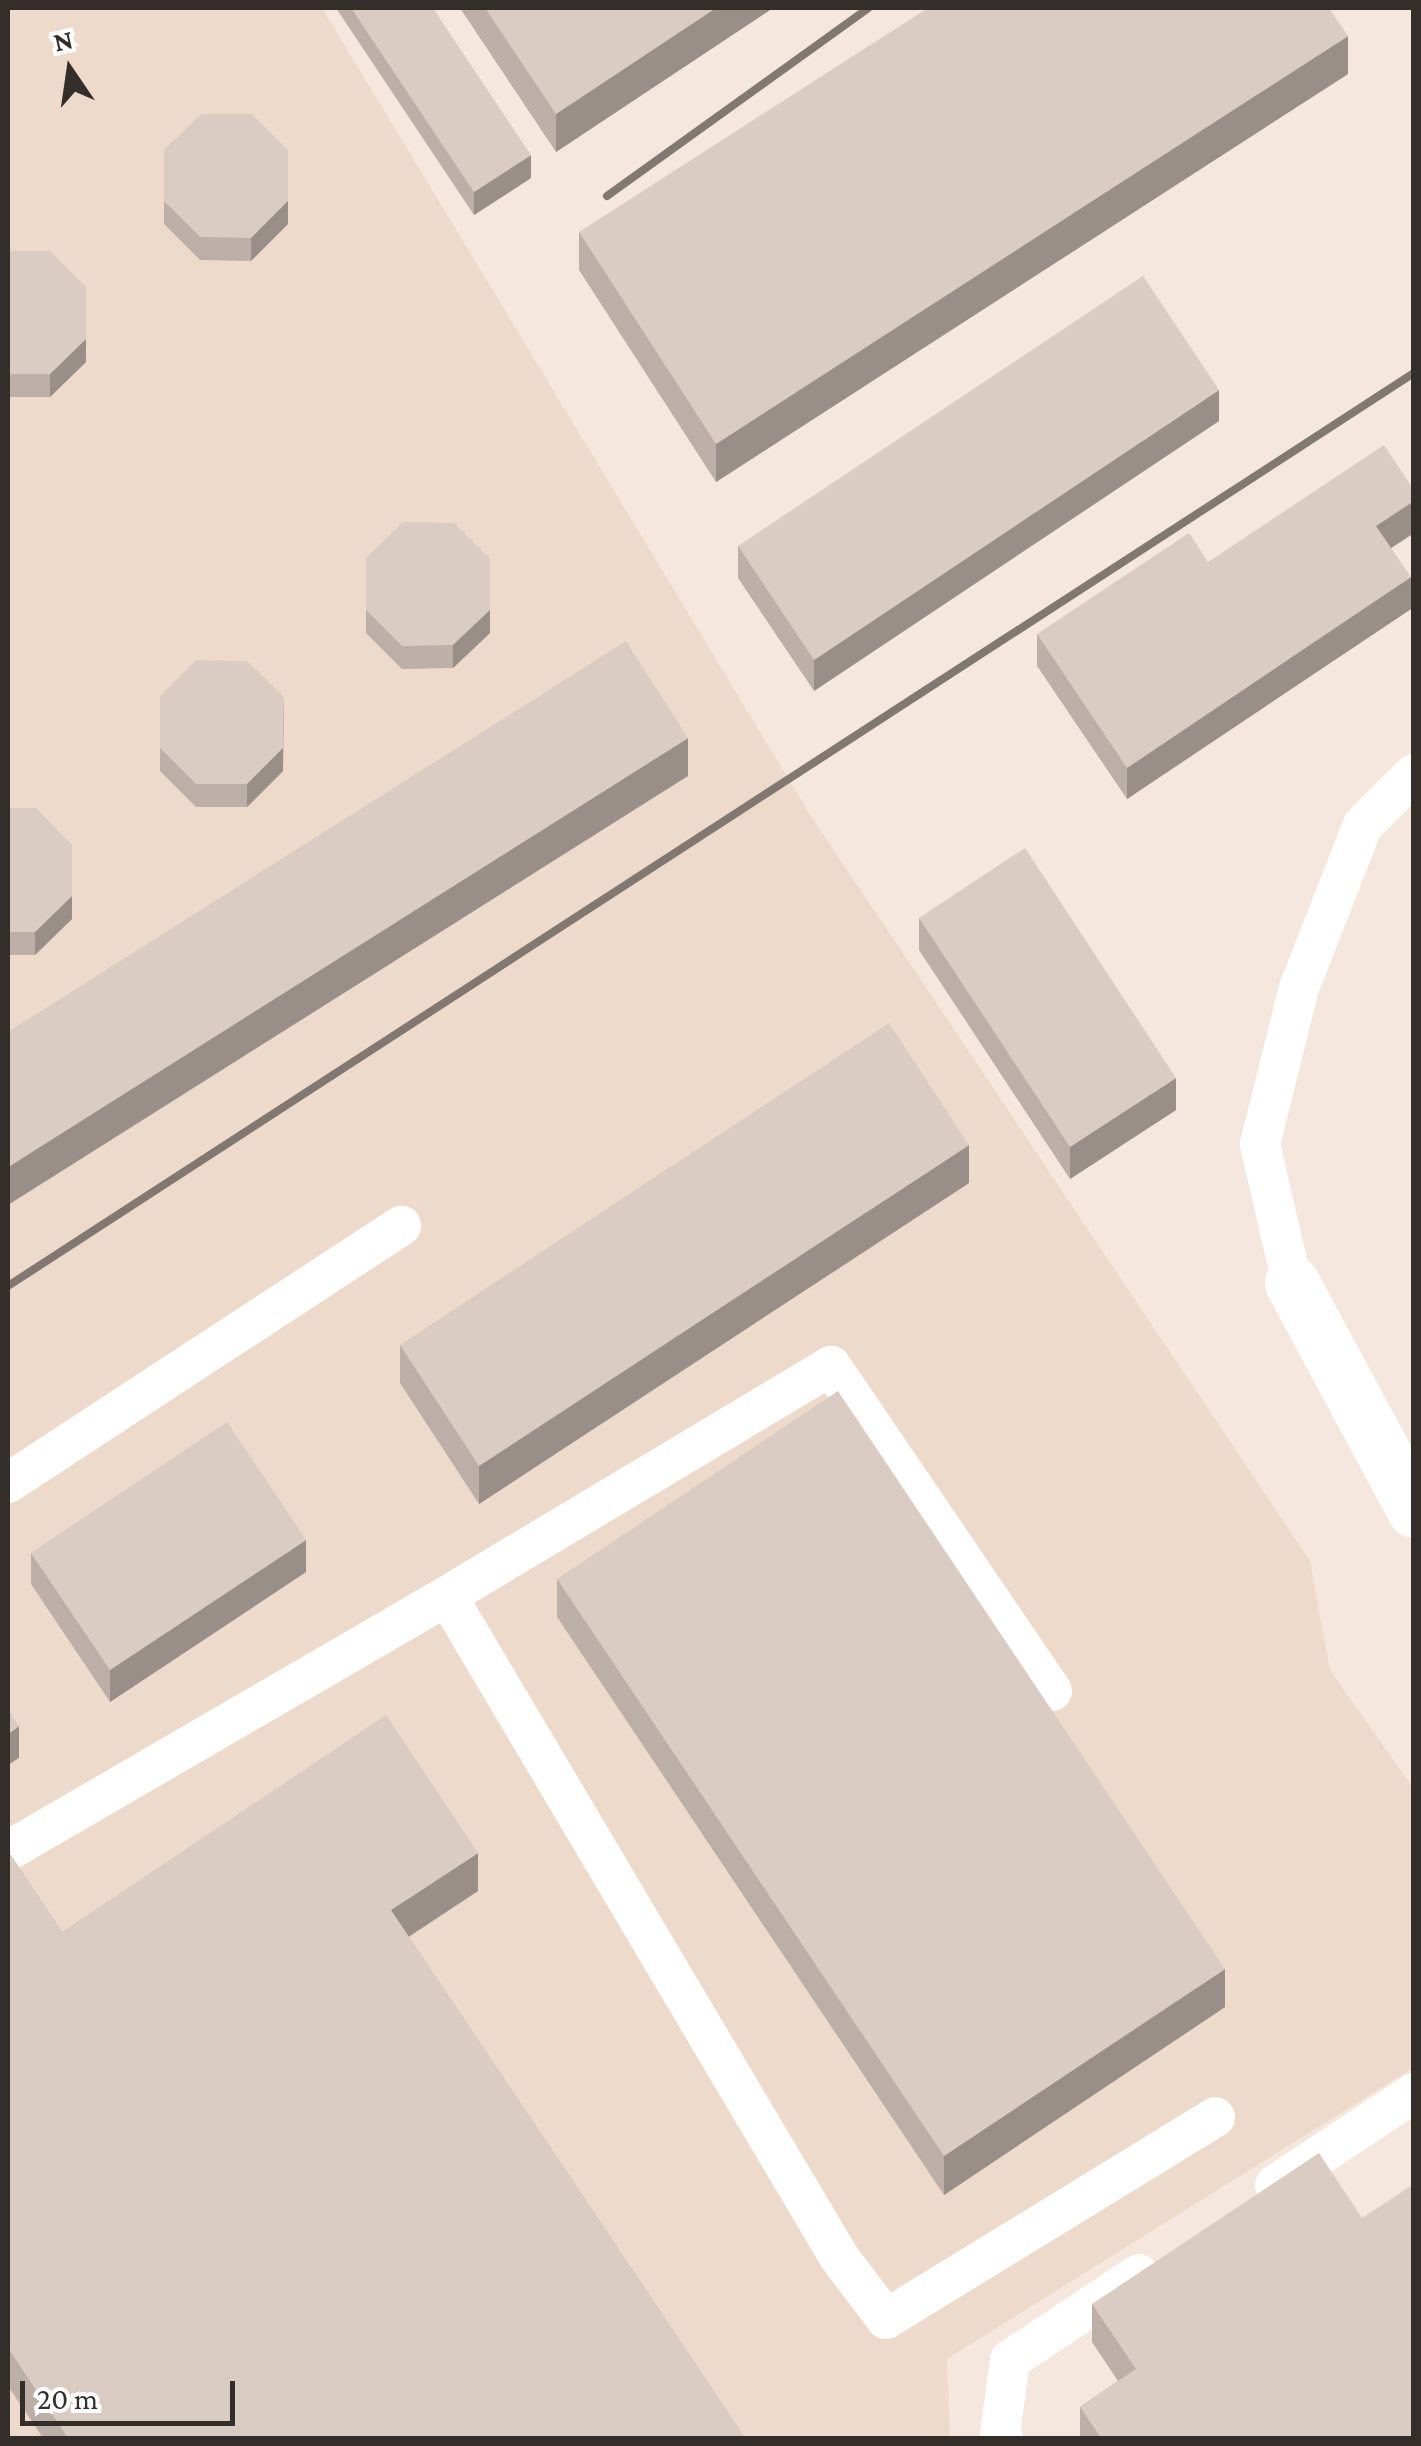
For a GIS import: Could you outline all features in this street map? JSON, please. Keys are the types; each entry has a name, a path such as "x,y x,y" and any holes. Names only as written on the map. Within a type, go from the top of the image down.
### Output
{"street":[{"path":"1292,1283 1414,1510"}],"lane":[{"path":"1292,1283 1260,1144 1300,988 1363,825 1414,774"},
{"path":"8,1483 401,1226"},
{"path":"8,1851 447,1596 831,1366 1052,1690"},
{"path":"447,1596 838,2257 886,2319 1215,2117"},
{"path":"1236,2210 1414,2093"},
{"path":"1003,2438 1000,2434 1010,2360 1171,2253"}],"shaded area":[{"path":"8,8 322,8 809,813 1310,1561 1330,1670 1413,1788 1413,2068 947,2359 950,2438 8,2438"}],"building":[{"path":"351,8 433,8 531,155 474,192"},
{"path":"485,8 716,8 556,114"},
{"path":"928,8 1329,8 1348,36 716,444 579,232"},
{"path":"201,114 252,114 288,150 288,201 251,238 200,237 164,201 164,150"},
{"path":"8,251 50,251 86,287 86,339 50,374 8,374"},
{"path":"1143,276 1219,390 814,660 738,546"},
{"path":"1384,445 1414,490 1414,501 1376,526 1411,577 1127,768 1037,634 1189,533 1208,562"},
{"path":"403,522 454,523 490,559 490,610 453,645 402,646 366,610 366,558"},
{"path":"626,641 688,738 8,1167 8,1032"},
{"path":"196,660 247,661 284,697 283,748 247,784 196,784 160,748 160,696"},
{"path":"8,808 36,808 72,845 72,896 35,932 8,932"},
{"path":"1025,848 1176,1078 1070,1147 919,918"},
{"path":"889,1023 969,1145 479,1466 400,1345"},
{"path":"838,1391 1225,1969 944,2156 557,1579"},
{"path":"227,1422 306,1540 110,1670 31,1553"},
{"path":"8,1709 19,1726 8,1734"},
{"path":"386,1715 478,1853 391,1910 745,2438 68,2438 8,2348 8,1851 62,1932"},
{"path":"1319,2153 1362,2218 1414,2184 1414,2438 1101,2438 1080,2407 1136,2369 1092,2304"}],"railway":[{"path":"607,196 869,8"},
{"path":"8,1286 1414,373"}]}
